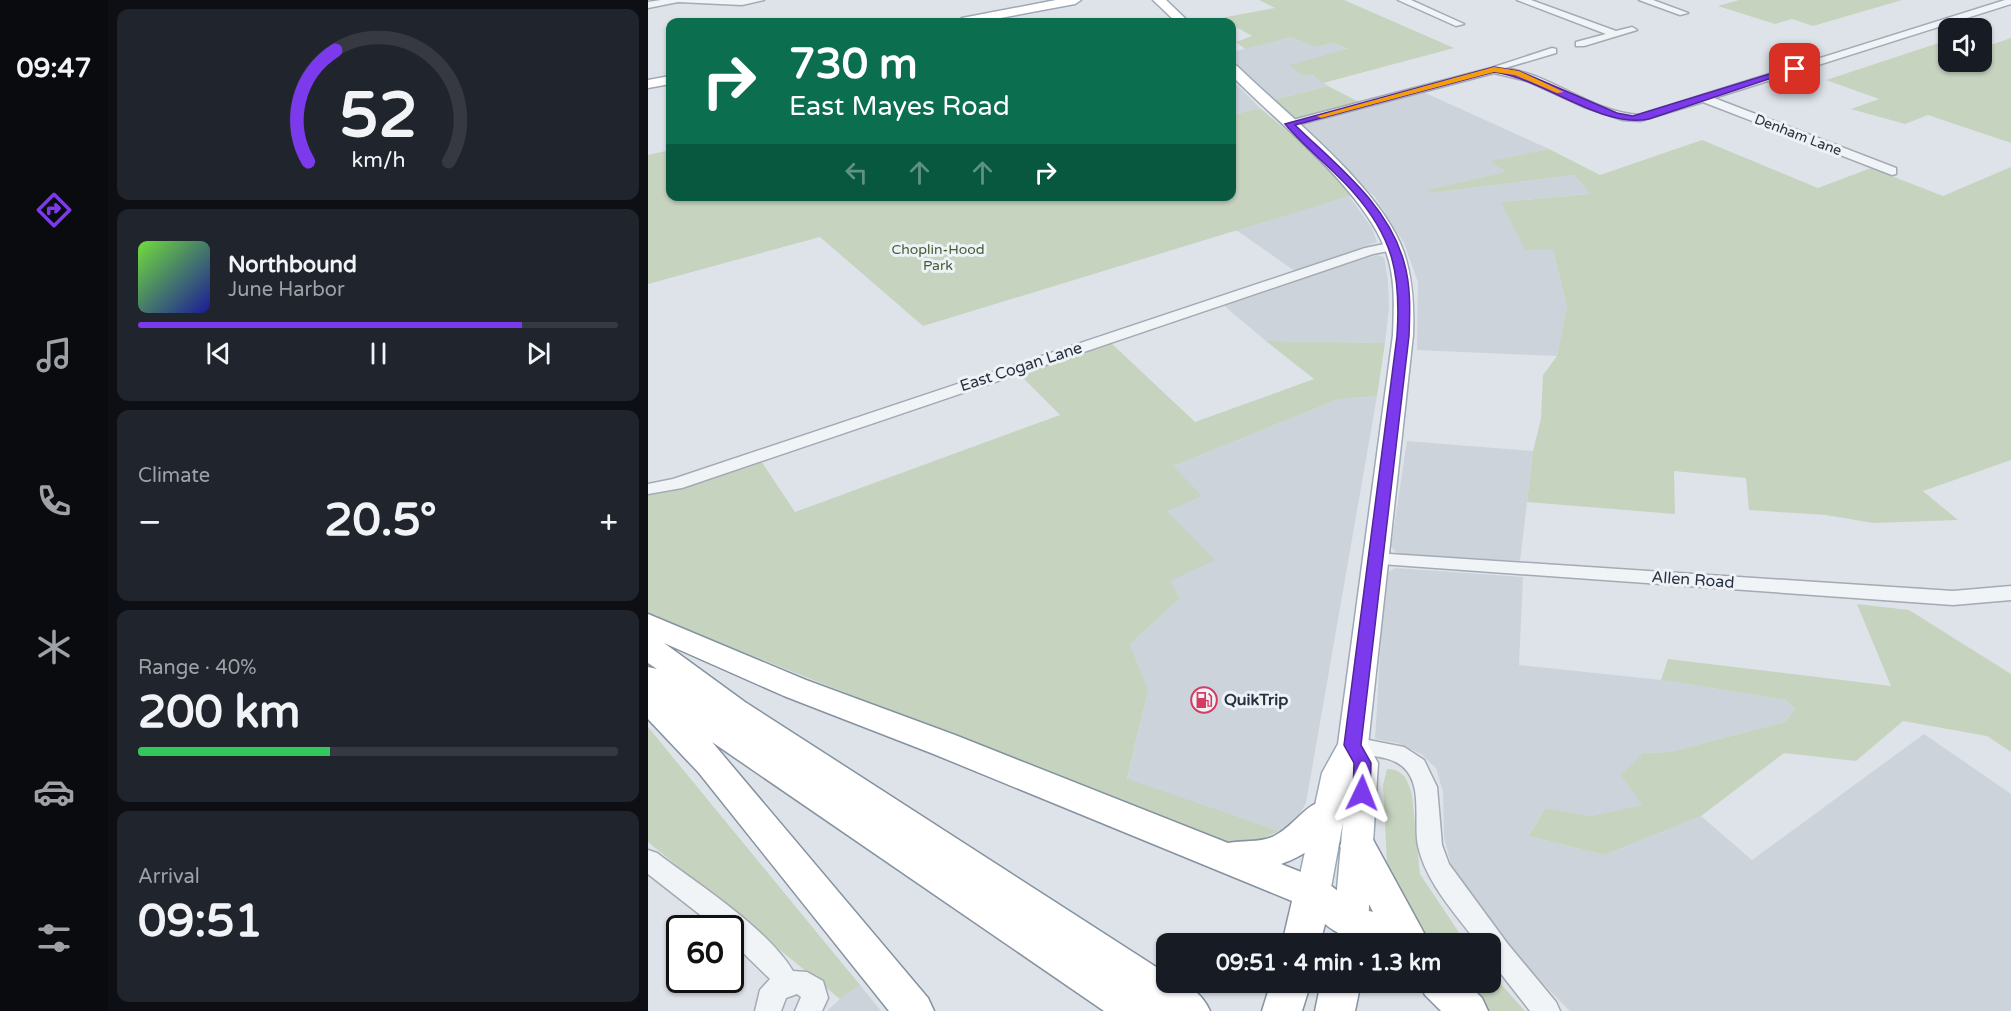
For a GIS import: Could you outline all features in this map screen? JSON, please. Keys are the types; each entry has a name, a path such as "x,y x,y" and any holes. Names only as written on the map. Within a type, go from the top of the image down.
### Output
{"highway":[{"path":"648,624 795,688 943,744 1313,893 1350,933 1383,931 1386,933"},
{"path":"648,647 734,710 1190,1011"},
{"path":"648,678 717,729 1137,1011"},
{"path":"648,701 666,714 708,761 914,1011"},
{"path":"1228,858 1263,854 1288,846 1329,812"},
{"path":"1358,846 1377,877 1393,918 1403,933"},
{"path":"1304,933 1313,893"},
{"path":"1450,993 1468,1011"}],"main road":[{"path":"983,18 1075,0"},
{"path":"1159,0 1179,18"},
{"path":"1236,73 1368,202 1394,246 1403,281 1405,316 1353,745 1336,773 1313,893"},
{"path":"648,84 666,81"},
{"path":"1350,933 1363,763 1353,745"}],"street":[{"path":"648,4 678,0 759,0"},
{"path":"1403,0 1459,24"},
{"path":"1522,0 1615,34"},
{"path":"1644,0 1683,13"},
{"path":"1494,70 1517,73 1626,118 1646,117 2011,1"},
{"path":"1580,44 1632,30"},
{"path":"1289,124 1494,70 1552,51"},
{"name":"Denham Lane","path":"1704,98 1892,171"},
{"name":"East Cogan Lane","path":"648,489 676,484 1370,250 1394,246"},
{"name":"Allen Road","path":"1374,559 1953,598 2011,592"},
{"path":"1353,745 1398,754 1416,765 1422,775 1426,792 1432,855 1442,874 1514,972 1547,1011"},
{"path":"648,861 732,926 783,972 787,984"},
{"path":"768,1011 771,997 787,984 797,981 806,982 812,986 815,993 814,1002 808,1011"}],"shaded area":[{"path":"1291,37 1316,47 1333,43 1349,50 1290,65 1303,76 1312,73 1328,86 1273,100 1236,64 1236,51"},
{"path":"1236,84 1260,108 1236,114"},
{"path":"1421,91 1549,149 1491,161 1507,172 1428,190 1431,193 1574,175 1590,194 1501,202 1553,250 1567,306 1557,356 1417,350 1418,282 1404,243 1375,197 1301,127 1304,124"},
{"path":"1349,196 1372,228 1377,242 1295,271 1236,230"},
{"path":"1377,255 1384,257 1388,280 1389,308 1385,343 1266,341 1222,304"},
{"path":"1377,396 1306,803 1296,820 1279,831 1127,780 1148,690 1130,644 1180,598 1169,581 1167,510 1173,466 1339,399"},
{"path":"1407,441 1533,451 1520,561 1398,554 1391,547"},
{"path":"1395,568 1523,577 1519,665 1661,680 1786,700 1795,709 1785,722 1670,752 1643,753 1643,805 1591,816 1546,808 1528,836 1604,855 1701,816 1752,860 1924,734 2011,794 2011,1011 1570,1011 1509,950 1501,939 1501,933 1497,933 1452,869 1444,837 1443,792 1436,768 1421,754 1398,743 1375,739 1385,574"},
{"path":"860,985 881,1011 827,1011 840,999"}],"green space":[{"path":"1259,0 1344,0 1454,48 1323,83 1312,74 1303,76 1289,65 1348,49 1333,43 1316,47 1291,37 1245,49 1236,42 1252,36 1236,27 1236,18 1221,18 1275,8"},
{"path":"1739,0 1902,0 1813,26 1792,19 1775,24 1718,6"},
{"path":"2011,38 2011,143 1928,115 1905,124 1851,109 1879,99 1826,80 1938,43 1938,72 1992,72 1992,45"},
{"path":"1328,86 1359,102 1291,118 1273,100"},
{"name":"Choplin-Hood Park","path":"1260,108 1359,193 923,326 820,237 648,284 648,155 666,151 666,201 1236,201 1236,114"},
{"path":"1702,140 1818,188 1871,168 1943,196 2011,167 2011,460 1923,491 1958,520 1873,523 1826,515 1749,510 1746,478 1674,471 1675,514 1527,502 1533,451 1541,419 1543,375 1557,356 1567,306 1553,250 1525,250 1501,202 1590,194 1574,175 1431,193 1427,190 1506,172 1490,161 1549,149 1600,175"},
{"path":"1266,341 1385,343 1377,396 1339,399 1173,466 1202,496 1167,511 1215,560 1170,581 1180,598 1130,644 1148,690 1127,779 1279,831 1243,847 1214,840 648,614 648,495 673,491 761,461 795,512 1060,415 1018,373 1110,342 1195,422 1314,379"},
{"path":"1857,604 1909,610 2011,674 2011,752 1987,736 1903,721 1856,761 1784,753 1701,816 1604,855 1528,836 1546,808 1591,816 1642,805 1621,775 1643,753 1670,752 1785,722 1795,709 1786,700 1661,680 1668,659 1891,686"},
{"path":"648,727 860,985 840,999 744,920 744,915 737,915 648,842"},
{"path":"1387,769 1398,771 1407,781 1412,795 1420,874 1459,933 1422,933 1404,909 1387,862 1383,785"},
{"path":"1501,984 1525,1011 1490,1011 1473,993 1501,993"}],"slow traffic":[{"path":"1321,116 1494,70 1517,73 1560,92"}],"place":[{"name":"QuikTrip","path":"1204,700"}],"route":[{"path":"1362,793 1363,763 1353,745 1383,483 1403,336 1405,299 1400,263 1394,246 1378,217 1356,189 1289,124 1494,70 1517,73 1614,115 1633,119 1646,117 1795,69"}]}
